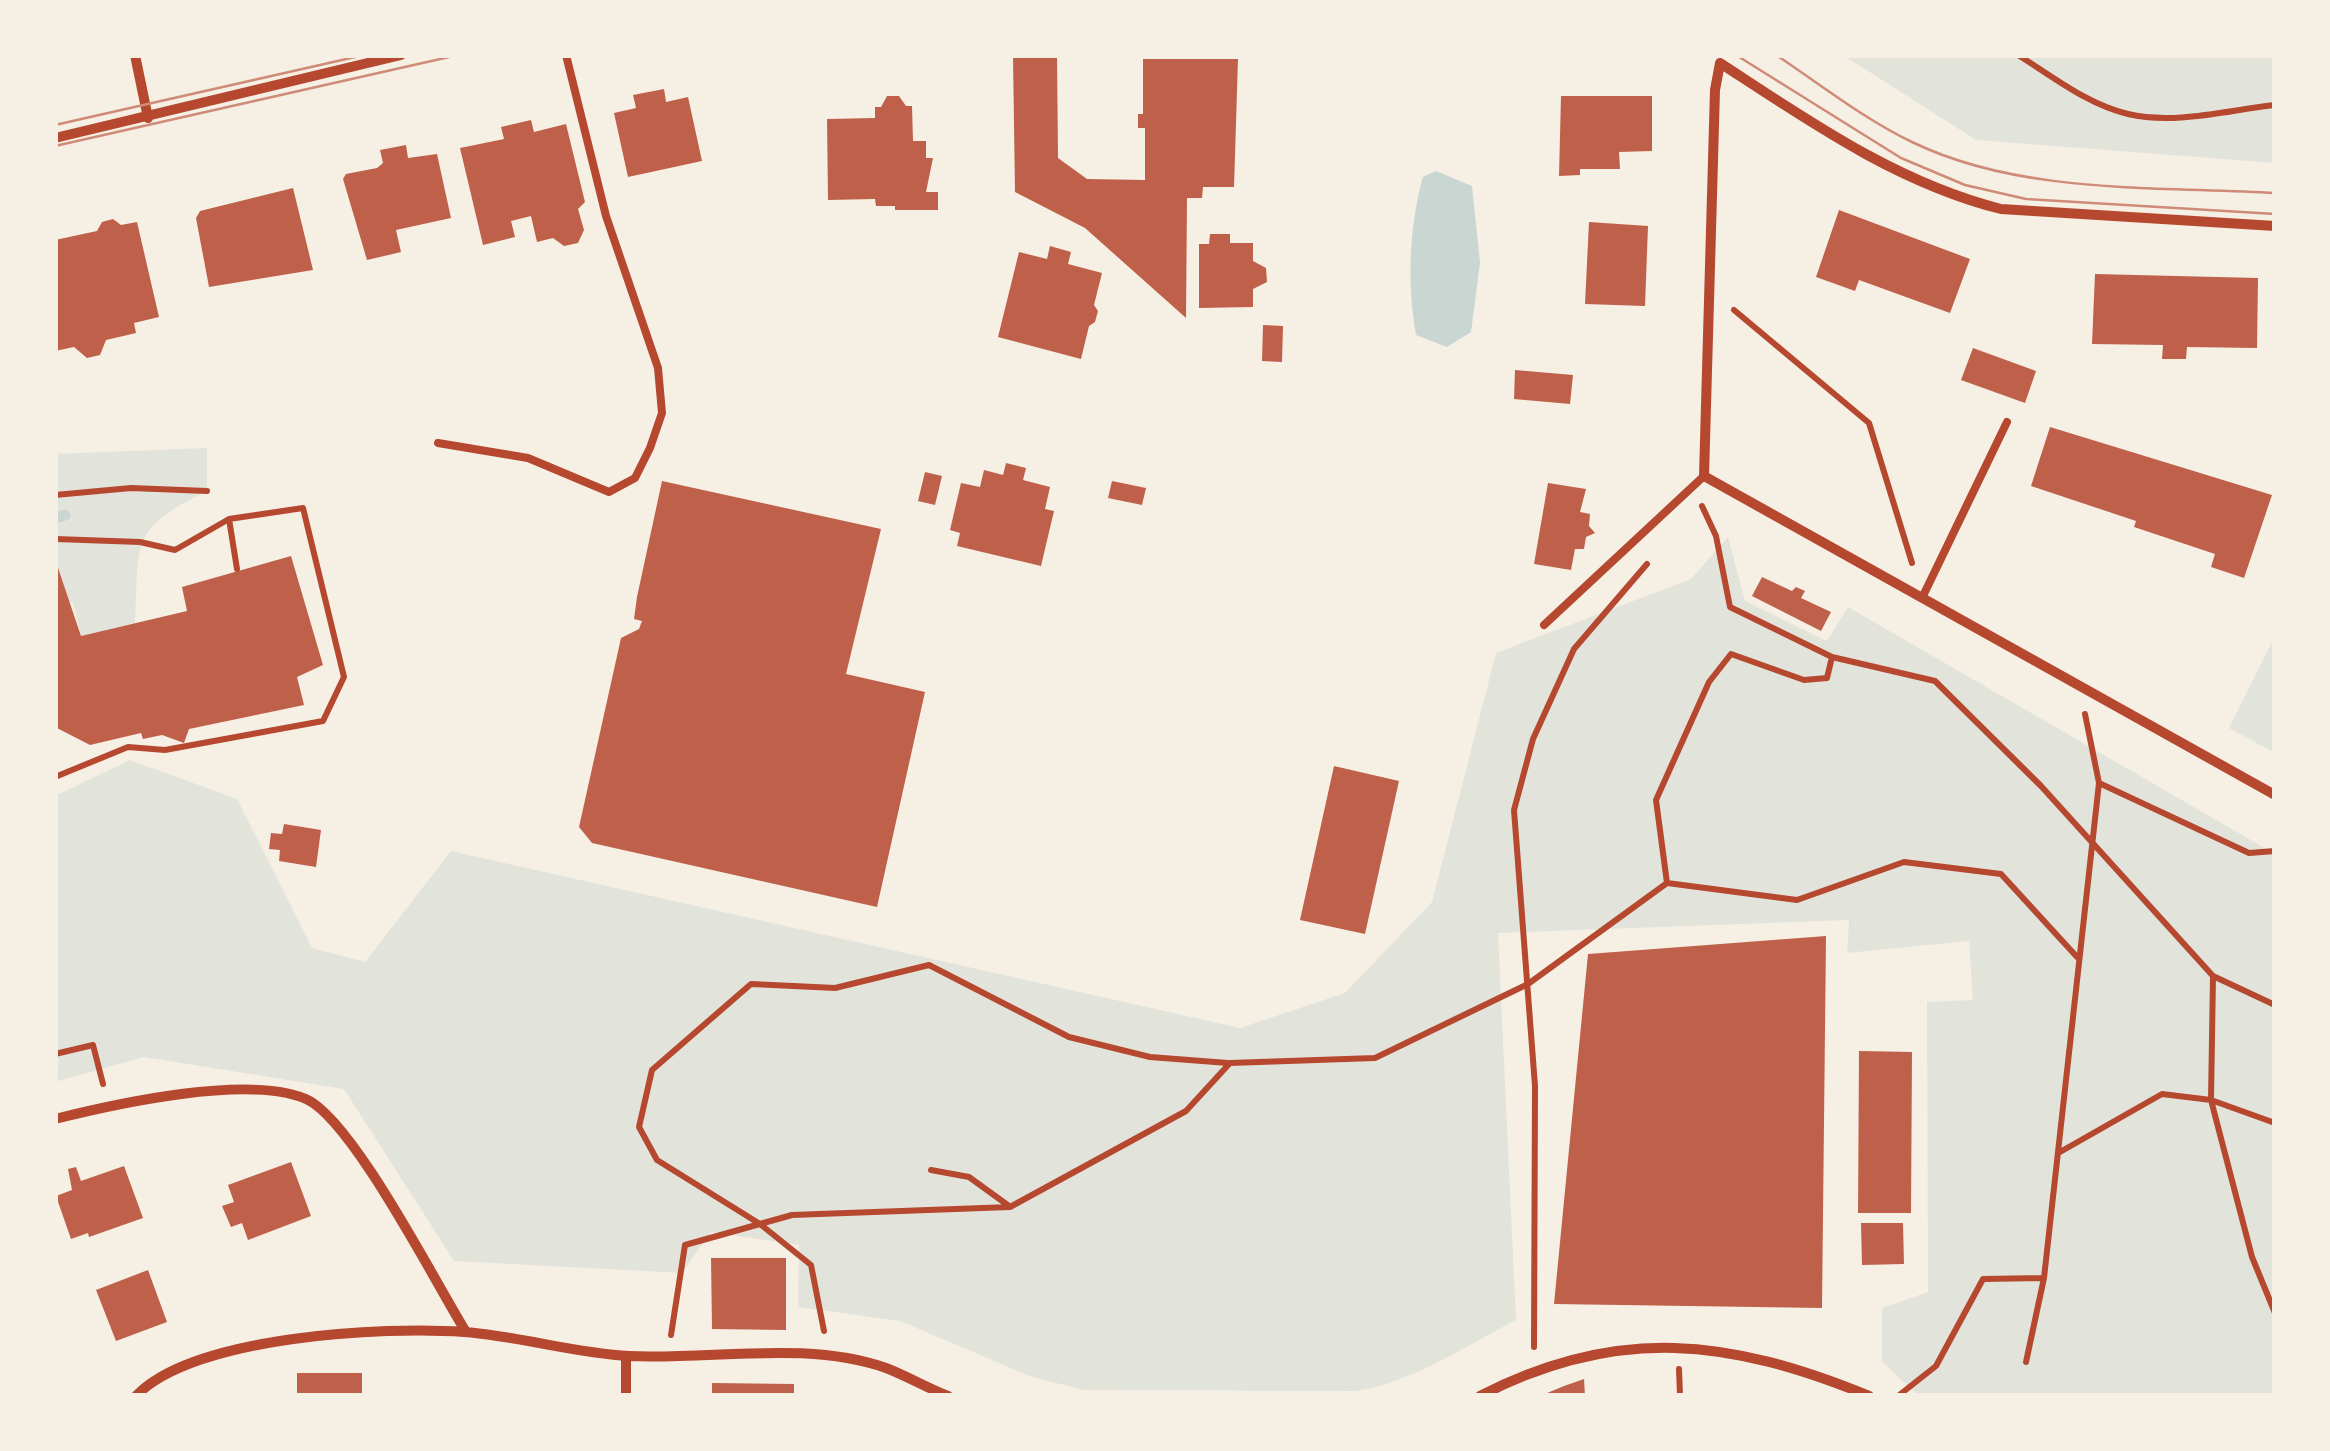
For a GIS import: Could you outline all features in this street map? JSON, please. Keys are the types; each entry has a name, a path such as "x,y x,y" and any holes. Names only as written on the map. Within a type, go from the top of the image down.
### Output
{"street":[{"path":"135,55 148,118"},
{"path":"55,138 401,55"},
{"path":"2275,226 2001,209 1963,200 1917,182 1718,59 1704,476 2275,796"},
{"path":"55,1119 108,1106 242,1090 305,1099 330,1116 356,1152 466,1332"},
{"path":"136,1396 148,1383 222,1352 383,1330 466,1332 626,1356 828,1356 884,1368 948,1396"},
{"path":"1480,1396 1534,1368 1616,1350 1690,1347 1796,1366 1869,1396"},
{"path":"626,1356 626,1396"}],"lane":[{"path":"438,442 528,458 609,492 635,478 662,413 658,368 606,216 566,55"},
{"path":"1922,598 2007,422"},
{"path":"1544,626 1704,476"}],"path":[{"path":"2018,55 2080,94 2127,114 2170,118 2275,105"},
{"path":"1711,292 1869,422 1922,598"},
{"path":"55,495 131,488 207,492"},
{"path":"1701,503 1716,536 1730,607 1832,658 1935,681 2092,842 2214,976 2275,1005"},
{"path":"55,539 140,542 174,550 229,519 303,508 344,677 323,721 166,750 128,747 55,777"},
{"path":"229,519 237,569"},
{"path":"1534,1368 1535,1086 1514,810 1533,738 1574,649 1594,626"},
{"path":"1668,883 1656,800 1709,682 1731,654 1804,680 1826,678 1832,658"},
{"path":"2026,1362 2044,1278 2099,783 2088,746 2082,688"},
{"path":"2099,783 2249,853 2275,851"},
{"path":"828,1356 812,1265 760,1224 657,1160 638,1127 652,1070 751,984 836,988 929,965 1069,1037 1150,1058 1230,1063 1375,1058 1528,984 1668,883 1797,900 1904,862 2001,874 2078,958"},
{"path":"2214,976 2211,1100 2252,1256 2275,1313"},
{"path":"55,1054 93,1045 108,1106"},
{"path":"668,1356 685,1245 792,1215 1010,1207 1186,1112 1230,1063"},
{"path":"2059,1152 2162,1094 2211,1100 2275,1124"},
{"path":"931,1170 969,1177 1010,1207"},
{"path":"1898,1396 1936,1366 1983,1279 2044,1278"}],"shaded area":[{"path":"1843,55 2275,55 2275,163 1976,140"},
{"path":"1436,171 1472,186 1480,263 1471,332 1447,347 1416,335 1411,296 1412,235 1418,196 1423,177"},
{"path":"207,448 207,491 163,517 143,541 135,623 81,636 73,602 67,602 55,563 55,454"},
{"path":"1728,537 1745,601 1827,641 1848,607 2275,854 2275,1396 1919,1396 1882,1362 1882,1308 1928,1292 1927,1002 1973,1000 1969,941 1847,953 1849,920 1498,933 1516,1320 1418,1372 1355,1391 1084,1390 1032,1377 900,1321 798,1307 799,1245 711,1232 682,1273 454,1261 344,1089 144,1057 55,1082 55,796 130,760 237,799 312,948 365,962 451,851 1240,1028 1345,993 1432,902 1496,653 1691,579"},
{"path":"2275,636 2275,753 2229,728"}],"building":[{"path":"1013,55 1057,55 1058,158 1087,179 1145,180 1145,128 1138,128 1138,114 1143,114 1143,59 1238,59 1234,187 1203,187 1202,198 1187,198 1186,318 1085,228 1015,192"},
{"path":"664,89 666,102 688,97 702,161 628,177 614,113 636,108 633,95"},
{"path":"887,96 899,96 906,106 912,106 913,141 926,141 926,158 933,158 926,192 938,192 938,210 895,210 895,206 876,206 875,199 828,200 827,119 875,118 875,107 881,107"},
{"path":"1561,96 1652,96 1652,151 1619,152 1620,169 1580,169 1580,175 1559,176"},
{"path":"531,120 534,132 566,124 585,202 578,209 584,230 578,243 564,246 553,238 537,242 531,216 511,221 515,237 483,245 460,148 504,139 501,127"},
{"path":"406,145 408,158 437,154 451,218 396,230 401,252 367,260 343,179 346,174 377,168 383,163 380,150"},
{"path":"293,188 313,270 209,287 196,218 200,211"},
{"path":"1839,210 1970,259 1950,313 1859,280 1855,291 1816,277"},
{"path":"113,219 121,225 137,222 159,317 134,323 136,333 106,340 100,355 87,358 74,347 55,351 55,240 97,231 102,222"},
{"path":"1589,222 1648,226 1645,306 1585,304"},
{"path":"1210,234 1230,234 1230,243 1253,243 1253,261 1266,268 1267,282 1253,289 1253,307 1199,308 1199,244 1209,244"},
{"path":"1050,246 1071,252 1068,264 1102,273 1094,305 1098,311 1095,322 1089,326 1081,359 998,337 1019,252 1047,259"},
{"path":"2095,274 2258,278 2257,348 2187,347 2186,359 2162,359 2163,345 2092,344"},
{"path":"1263,325 1283,326 1282,362 1262,361"},
{"path":"1973,348 2036,371 2025,403 1961,380"},
{"path":"1515,370 1573,375 1570,404 1514,399"},
{"path":"2050,427 2272,495 2244,578 2211,567 2215,554 2134,527 2136,521 2031,486"},
{"path":"1006,463 1026,468 1023,480 1050,487 1045,509 1054,511 1041,566 957,546 960,533 950,530 961,483 980,487 984,470 1003,475"},
{"path":"925,472 942,476 935,505 918,501"},
{"path":"662,481 881,529 846,674 925,692 877,907 592,843 579,827 621,638 639,629 642,621 634,619 637,597"},
{"path":"1112,481 1146,488 1142,505 1108,498"},
{"path":"1548,483 1586,489 1580,512 1590,514 1589,526 1595,533 1586,537 1584,549 1575,549 1571,570 1534,564"},
{"path":"291,556 323,665 297,677 304,705 189,729 184,743 162,735 143,739 141,733 90,745 55,727 55,559 81,636 187,611 182,587"},
{"path":"1762,577 1792,591 1796,587 1805,591 1801,598 1831,612 1821,631 1752,596"},
{"path":"1334,766 1399,781 1365,934 1300,920"},
{"path":"284,824 321,830 316,867 279,861 280,850 269,849 271,833 282,834"},
{"path":"1826,936 1822,1308 1554,1304 1588,954"},
{"path":"1859,1051 1912,1052 1911,1213 1858,1213"},
{"path":"291,1162 311,1216 248,1240 242,1223 231,1227 222,1206 234,1202 228,1185"},
{"path":"124,1166 143,1218 89,1237 88,1233 71,1239 56,1196 72,1190 68,1169 76,1167 81,1181"},
{"path":"1861,1223 1903,1223 1904,1264 1862,1265"},
{"path":"711,1258 786,1258 786,1330 712,1329"},
{"path":"148,1270 167,1322 116,1341 96,1290"},
{"path":"297,1373 362,1373 362,1396 297,1396"},
{"path":"1584,1379 1585,1396 1540,1396 1564,1386"},
{"path":"712,1383 794,1384 794,1396 712,1396"}],"waterway":[{"path":"55,518 65,515"}],"tram line":[{"path":"55,125 364,55"},
{"path":"55,146 458,55"},
{"path":"1736,55 1901,158 1965,185 2026,199 2275,214"},
{"path":"1776,55 1894,133 1954,159 2044,180 2090,185 2275,193"}]}
